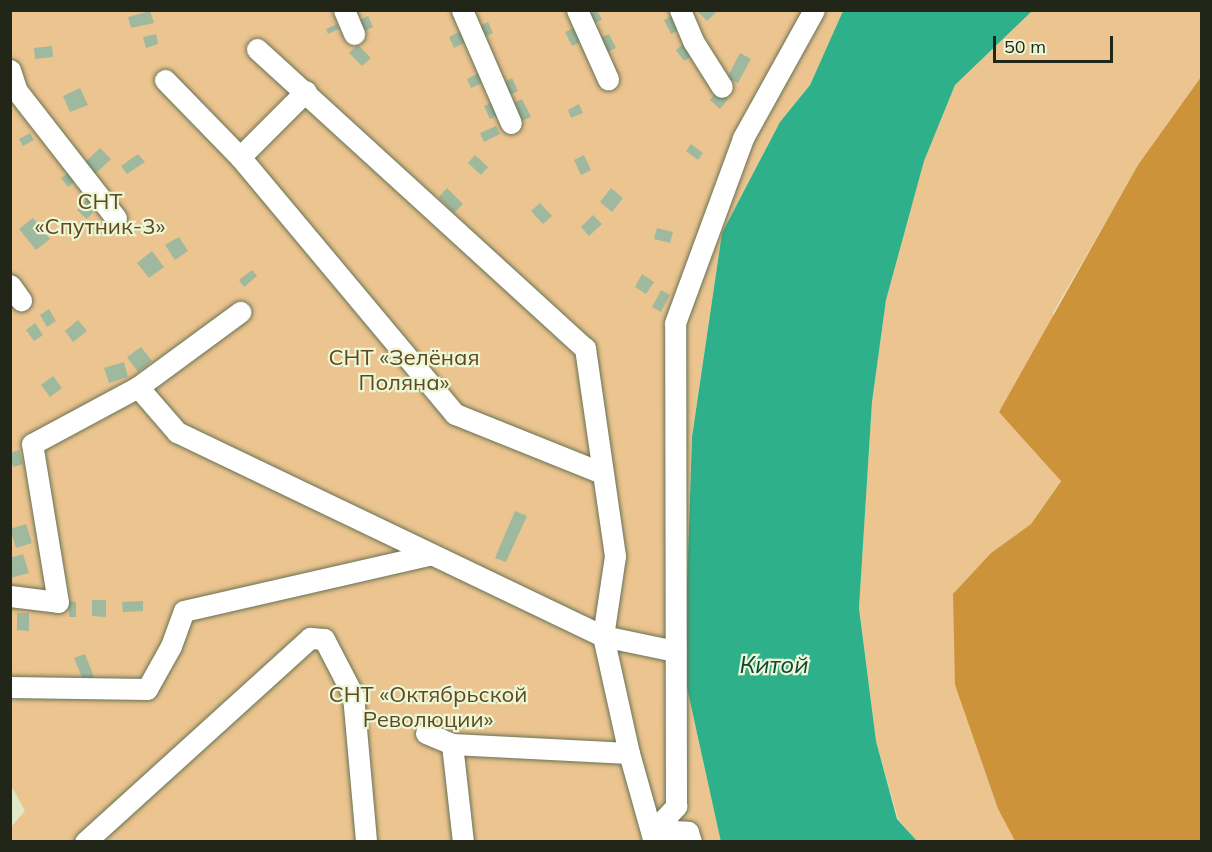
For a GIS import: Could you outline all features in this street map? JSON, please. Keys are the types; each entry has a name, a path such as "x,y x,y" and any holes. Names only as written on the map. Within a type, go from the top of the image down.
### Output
{"street":[{"path":"344,10 354,34"},
{"path":"462,10 511,123"},
{"path":"577,10 608,79"},
{"path":"680,10 693,41 722,87"},
{"path":"654,836 676,806 675,322 743,138 814,10"},
{"path":"256,49 306,91 585,348 615,556 603,636 629,753 654,836"},
{"path":"10,70 17,91 116,218"},
{"path":"165,80 240,158 455,414 602,473"},
{"path":"240,158 306,91"},
{"path":"10,596 58,602 32,444 138,387 240,312"},
{"path":"138,387 177,432 429,555 603,636 675,651"},
{"path":"10,687 147,689 171,646 184,611 429,555"},
{"path":"85,842 310,638 324,639 353,695 366,842"},
{"path":"426,733 452,744 629,753"},
{"path":"452,744 463,842"},
{"path":"654,836 688,832 691,842"}],"green space":[{"path":"11,11 843,11 810,85 780,122 722,233 692,436 684,674 721,841 11,841 11,827 25,811 11,785 10,702 32,695 10,694"},
{"path":"1032,11 1201,11 1201,77 1138,166 1053,313 1061,480 1031,524 991,553 955,685 998,809 1015,841 917,841 898,819 876,741 859,607 872,402 886,300 924,160 955,85"}],"shaded area":[{"path":"1201,77 1201,841 1015,841 998,809 955,685 953,594 991,553 1031,524 1061,481 999,412 1138,165"}],"water":[{"name":"Китой","path":"843,11 1032,11 955,85 924,161 886,300 872,402 859,608 876,741 897,819 917,841 721,842 684,674 692,437 722,233 780,122 810,85"}],"building":[{"path":"597,10 602,20 590,25 585,16"},
{"path":"696,10 715,10 716,12 707,21"},
{"path":"150,11 154,23 131,28 128,17"},
{"path":"676,14 682,28 671,34 664,20"},
{"path":"368,16 373,27 360,33 355,22"},
{"path":"488,22 493,33 482,38 477,27"},
{"path":"337,24 339,29 328,34 326,29"},
{"path":"576,27 583,41 572,46 565,32"},
{"path":"463,30 468,41 454,48 449,37"},
{"path":"156,34 158,44 146,48 143,37"},
{"path":"609,34 616,48 605,53 598,39"},
{"path":"687,41 696,53 684,61 676,50"},
{"path":"358,45 371,58 362,66 349,53"},
{"path":"52,46 53,57 35,59 34,48"},
{"path":"740,53 751,59 738,83 727,78"},
{"path":"479,73 484,82 471,88 467,79"},
{"path":"512,78 518,91 508,96 502,83"},
{"path":"80,88 88,105 70,112 63,96"},
{"path":"718,90 728,99 720,109 710,100"},
{"path":"522,99 531,117 517,123 508,106"},
{"path":"493,102 499,115 490,119 484,106"},
{"path":"579,104 583,113 571,118 568,110"},
{"path":"496,126 500,134 484,142 480,133"},
{"path":"30,133 34,140 23,146 19,139"},
{"path":"691,144 703,153 698,160 686,151"},
{"path":"100,148 111,159 95,174 84,163"},
{"path":"138,154 145,162 127,174 121,166"},
{"path":"475,155 488,167 481,175 468,163"},
{"path":"584,155 591,170 581,175 574,160"},
{"path":"71,171 77,180 68,187 61,178"},
{"path":"447,188 463,204 454,213 439,197"},
{"path":"611,188 623,198 612,212 600,202"},
{"path":"90,196 100,205 87,219 77,210"},
{"path":"540,203 552,216 543,224 531,211"},
{"path":"593,215 602,224 589,236 581,227"},
{"path":"33,218 50,239 36,250 19,229"},
{"path":"657,228 673,232 670,243 654,239"},
{"path":"179,237 188,251 175,260 165,245"},
{"path":"152,251 164,267 149,278 137,263"},
{"path":"252,270 257,276 244,287 239,280"},
{"path":"642,274 654,282 646,294 635,287"},
{"path":"661,290 670,295 661,312 652,307"},
{"path":"49,309 56,321 47,327 40,315"},
{"path":"78,320 87,331 73,342 65,331"},
{"path":"35,323 43,335 34,341 26,330"},
{"path":"141,347 152,361 138,372 127,357"},
{"path":"124,362 128,377 109,383 104,368"},
{"path":"53,376 62,388 50,397 41,385"},
{"path":"19,450 23,464 13,467 10,453"},
{"path":"515,511 527,516 506,562 495,558"},
{"path":"26,524 32,543 16,548 10,529"},
{"path":"23,554 29,573 10,578 10,558"},
{"path":"92,600 106,600 106,617 92,616"},
{"path":"69,601 76,602 76,617 69,617"},
{"path":"143,601 143,611 123,612 122,602"},
{"path":"17,613 29,613 29,631 17,630"},
{"path":"85,654 94,677 84,682 74,658"}],"park label":[{"name":"СНТ «Спутник-3»","path":"100,214"},
{"name":"СНТ «Зелёная Поляна»","path":"404,370"},
{"name":"СНТ «Октябрьской Революции»","path":"428,706"}]}
